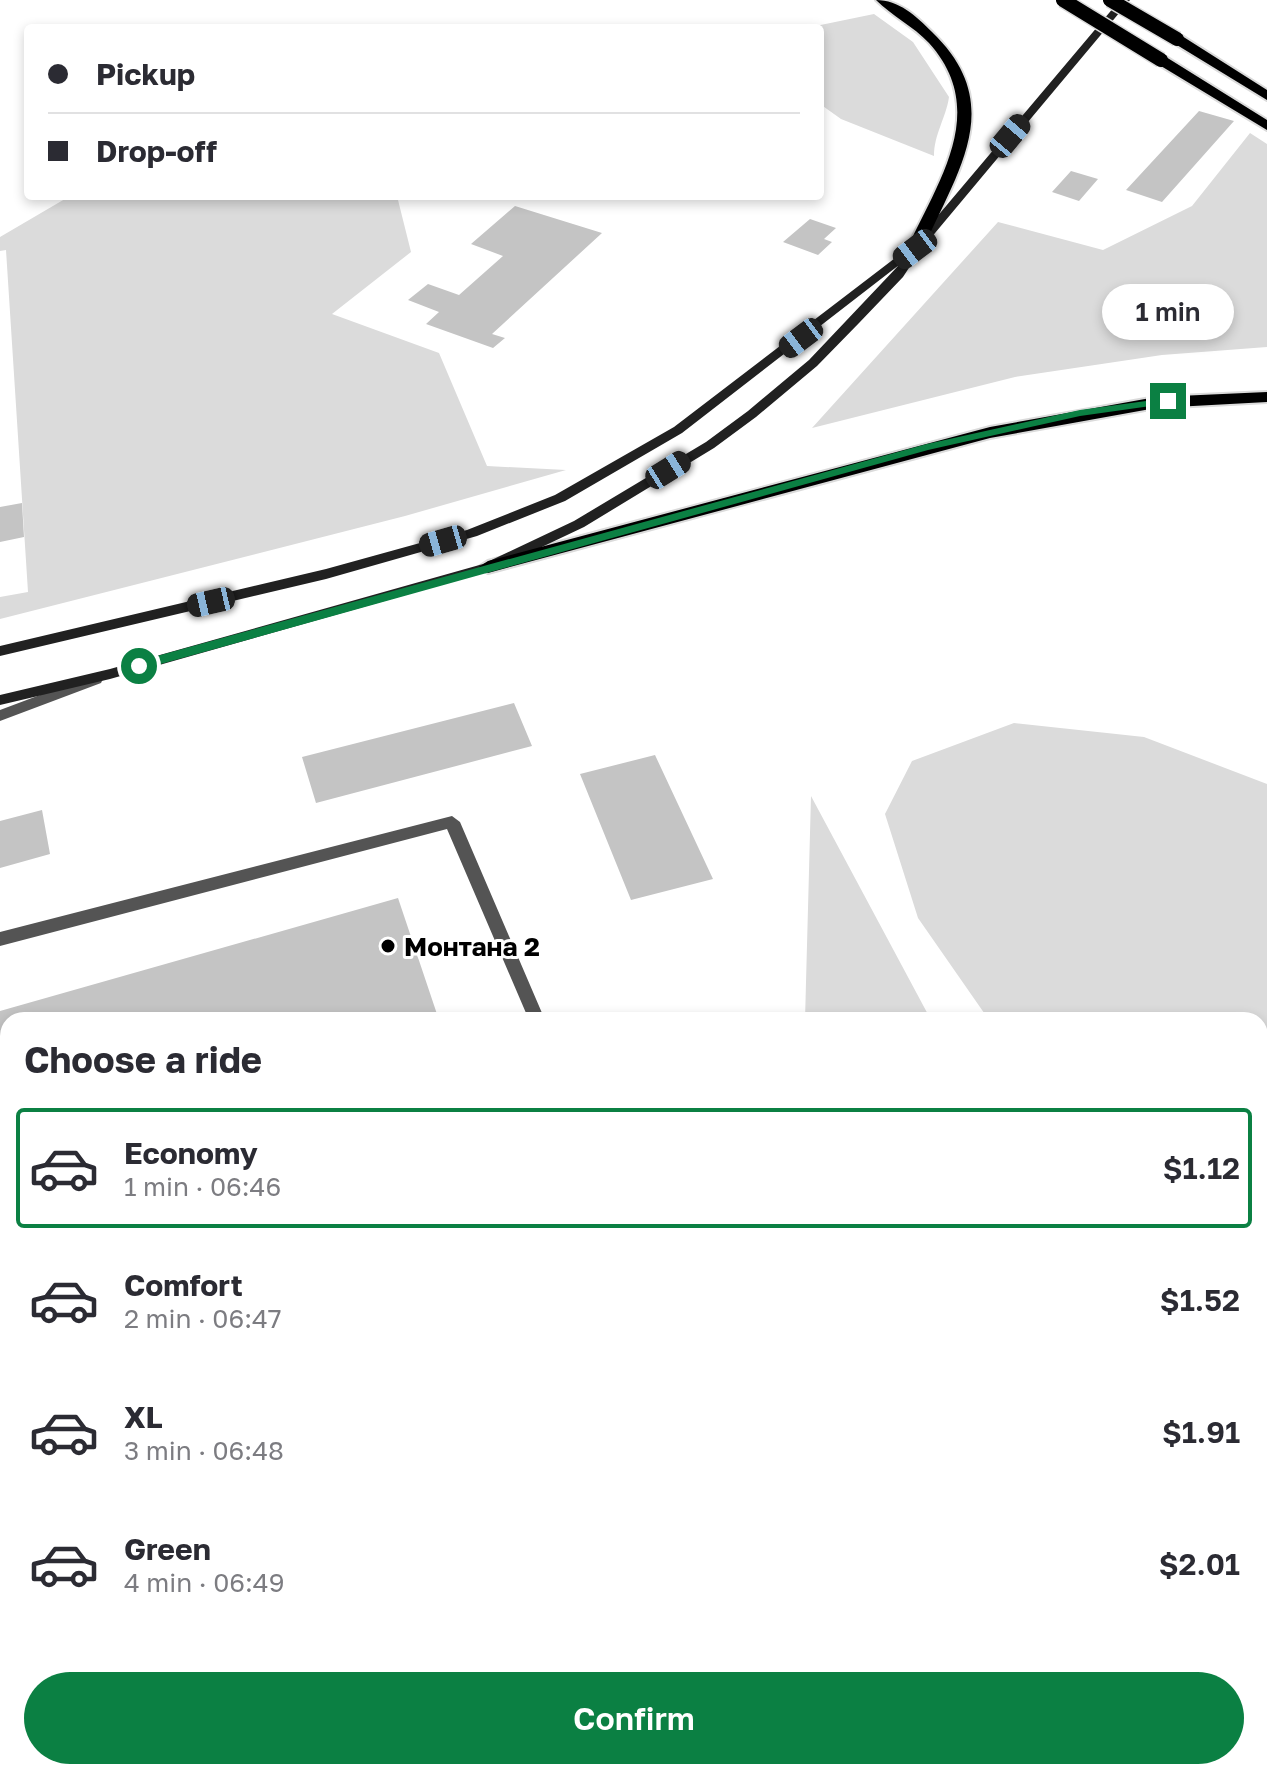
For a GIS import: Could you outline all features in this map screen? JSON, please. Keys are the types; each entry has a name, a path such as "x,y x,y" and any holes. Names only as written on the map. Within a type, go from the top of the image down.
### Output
{"highway":[{"path":"882,0 936,42 953,67 965,95 967,125 964,139 915,249"},
{"path":"1063,0 1267,126"},
{"path":"1110,0 1267,96"},
{"path":"488,567 927,447 1080,413 1168,401 1267,397"}],"main road":[{"path":"0,700 110,674 488,567 593,516 710,445 813,363 899,275 915,249 1125,0"},
{"path":"0,651 340,570 472,533 560,498 678,430 915,249"}],"lane":[{"path":"0,716 110,674"},
{"path":"0,939 452,822 534,1012"}],"shaded area":[{"path":"874,14 913,42 949,97 934,156 841,119 824,107 824,24"},
{"path":"1250,133 1267,144 1267,347 1162,355 1015,377 812,428 998,222 1103,250 1192,206"},
{"path":"63,200 398,200 411,252 332,314 439,353 487,466 566,470 405,516 0,619 0,597 28,592 6,250 0,251 0,237"},
{"path":"1014,723 1144,737 1267,784 1267,1012 983,1012 918,918 885,814 912,761"},
{"path":"811,796 927,1012 805,1012"}],"building":[{"path":"1199,111 1234,121 1162,202 1126,190"},
{"path":"1071,171 1098,179 1079,201 1052,192"},
{"path":"515,206 602,233 492,334 505,338 493,348 426,324 439,312 408,300 428,284 459,295 503,256 471,244"},
{"path":"810,219 836,228 824,239 832,242 818,255 783,242"},
{"path":"22,503 24,537 0,542 0,507"},
{"path":"514,703 532,746 316,803 302,757"},
{"path":"655,755 713,879 631,900 580,774"},
{"path":"42,810 50,854 0,868 0,821"},
{"path":"398,898 436,1012 0,1012"}],"place":[{"name":"Монтана 2","path":"388,946"}],"route":[{"path":"139,666 927,447 1080,413 1168,401"}]}
